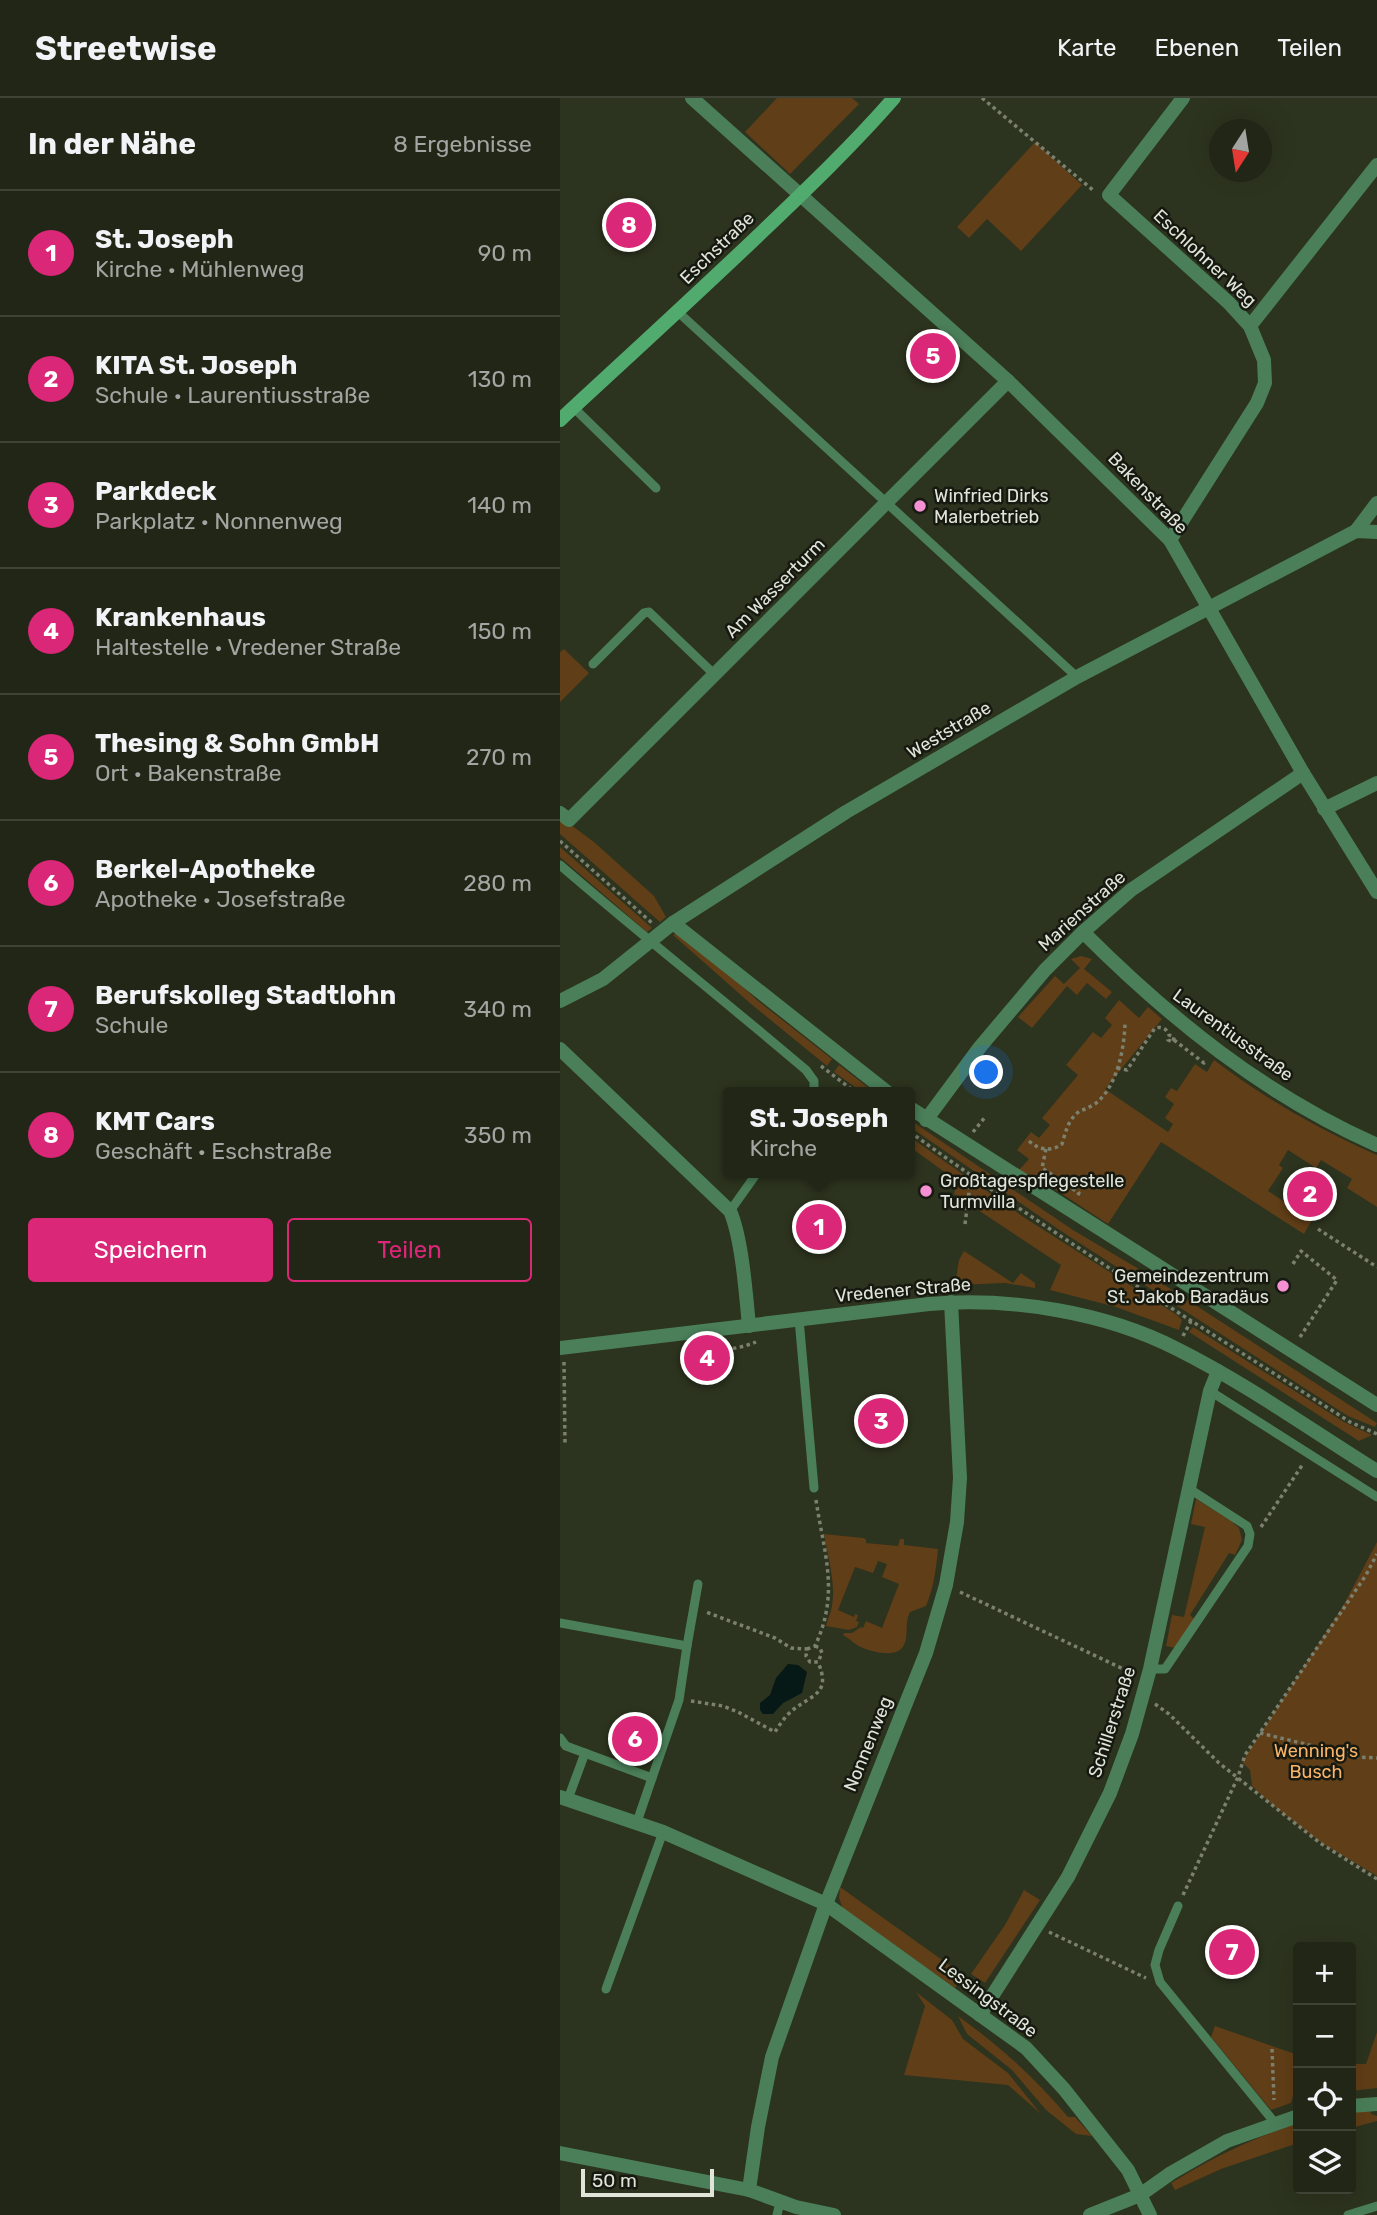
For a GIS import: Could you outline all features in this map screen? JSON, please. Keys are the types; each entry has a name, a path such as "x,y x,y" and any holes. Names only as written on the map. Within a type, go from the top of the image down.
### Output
{"main road":[{"name":"Eschstraße","path":"560,419 678,312 800,195 894,98"}],"street":[{"name":"Bakenstraße","path":"692,98 1008,382 1170,540 1324,809 1377,892"},
{"path":"1109,195 1183,98"},
{"path":"1250,326 1377,164"},
{"name":"Eschlohner Weg","path":"1109,195 1229,303 1250,326 1264,360 1265,383 1257,403 1170,540"},
{"name":"Am Wasserturm","path":"564,816 715,675 1008,382"},
{"path":"1356,531 1377,503"},
{"path":"1356,531 1377,533"},
{"name":"Weststraße","path":"560,1001 603,979 673,923 846,812 1077,677 1356,531"},
{"name":"Marienstraße","path":"926,1120 980,1047 1045,970 1083,932 1131,890 1303,773"},
{"path":"1324,809 1377,783"},
{"path":"673,923 881,1087"},
{"name":"Laurentiusstraße","path":"1083,932 1135,985 1223,1055 1313,1114 1377,1145"},
{"path":"560,1049 730,1211 745,1287 749,1326"},
{"path":"915,1112 1377,1405"},
{"name":"Vredener Straße","path":"561,1356 799,1319 951,1302 1012,1304 1101,1321 1176,1348 1375,1465"},
{"name":"Nonnenweg","path":"749,2190 772,2057 826,1904 926,1653 946,1585 957,1521 960,1478 951,1302"},
{"name":"Schillerstraße","path":"980,2015 1068,1877 1110,1793 1143,1700 1210,1391 1218,1371"},
{"name":"Lessingstraße","path":"564,1798 663,1832 826,1904 1026,2048 1064,2089 1128,2170 1150,2215"},
{"path":"1356,2106 1377,2104"},
{"path":"1090,2215 1140,2195 1171,2173 1227,2141 1293,2118"},
{"path":"560,2152 749,2190 778,2209 834,2215"}],"lane":[{"path":"678,312 1077,677"},
{"path":"573,407 656,488"},
{"path":"593,664 644,612 649,612 715,675"},
{"path":"560,865 806,1070 814,1081 814,1087"},
{"path":"730,1211 753,1178"},
{"path":"799,1319 814,1488"},
{"path":"1210,1391 1377,1497"},
{"path":"1149,1675 1166,1669 1248,1546 1250,1534 1247,1526 1188,1488"},
{"path":"637,1822 679,1700 698,1584"},
{"path":"560,1623 687,1646"},
{"path":"560,1738 566,1746 652,1777"},
{"path":"564,1798 585,1753"},
{"path":"606,1989 663,1832"},
{"path":"1178,1906 1155,1965 1160,1982 1275,2123"},
{"path":"1348,2215 1377,2206"}],"path":[{"path":"982,98 1096,192 1109,195"},
{"path":"1029,1141 1036,1147 1046,1149 1062,1144 1072,1118 1096,1103 1110,1084 1117,1068 1125,1024"},
{"path":"1117,1068 1127,1070 1155,1028 1164,1028 1169,1035 1168,1041 1176,1041"},
{"path":"915,1136 971,1176 1191,1321 1350,1422 1377,1434"},
{"path":"1046,1149 1042,1168 1079,1193 1069,1209"},
{"path":"965,1224 971,1176"},
{"path":"1318,1229 1377,1267"},
{"path":"1291,1350 1337,1280 1301,1251 1293,1264"},
{"path":"1191,1321 1182,1337 1192,1342"},
{"path":"681,1350 717,1350 744,1346 756,1341"},
{"path":"565,1443 561,1356 573,1359"},
{"path":"1250,1534 1262,1526 1309,1454"},
{"path":"814,1488 829,1574 828,1606 815,1646"},
{"path":"1178,1906 1238,1777 1245,1755 1366,1575 1377,1554"},
{"path":"946,1585 1149,1675"},
{"path":"679,1700 723,1706 775,1731 793,1710 816,1696 820,1691 823,1675 818,1662 822,1653 820,1648 791,1648 736,1621 695,1608"},
{"path":"807,1649 807,1659 813,1663 818,1662"},
{"path":"1143,1700 1156,1704 1169,1714 1219,1763 1321,1843 1377,1879"},
{"path":"1260,1733 1357,1757 1377,1758"},
{"path":"1037,1927 1163,1986"},
{"path":"1272,2049 1275,2123"}],"green space":[{"path":"777,98 852,98 859,104 790,174 745,132"},
{"path":"1035,142 1082,185 1021,251 987,219 969,238 957,227"},
{"path":"564,649 589,673 560,702 560,652"},
{"path":"560,821 571,825 594,842 654,896 666,917 660,922 560,834"},
{"path":"560,847 652,928 647,932 560,857"},
{"path":"681,930 757,1000 832,1059 827,1066 673,935"},
{"path":"1081,956 1092,959 1084,969 1112,992 1106,999 1087,983 1077,995 1067,986 1032,1028 1018,1017 1055,976 1064,984 1080,968 1071,959"},
{"path":"1119,1000 1139,1018 1148,1007 1162,1019 1105,1089 1168,1132 1173,1124 1165,1118 1174,1104 1165,1097 1171,1088 1177,1091 1195,1064 1207,1072 1214,1060 1293,1112 1377,1155 1377,1207 1347,1188 1352,1179 1321,1160 1316,1168 1288,1150 1279,1165 1283,1168 1268,1191 1312,1220 1304,1234 1161,1142 1108,1224 1033,1175 1031,1177 1019,1170 1029,1159 1017,1150 1031,1132 1039,1138 1050,1125 1042,1118 1078,1075 1066,1065 1093,1032 1101,1038 1112,1025 1105,1018"},
{"path":"839,1065 868,1087 855,1087 834,1072"},
{"path":"915,1123 1073,1230 1149,1275 1377,1423 1375,1427 1348,1416 1064,1233 915,1130"},
{"path":"915,1141 1025,1218 1177,1315 1182,1320 1179,1330 1116,1307 1050,1290 1061,1265 954,1194 957,1181 915,1151"},
{"path":"964,1251 1013,1283 1021,1273 1035,1283 1035,1288 1005,1283 955,1285 959,1260"},
{"path":"1193,1327 1344,1422 1372,1435 1359,1441 1189,1332"},
{"path":"1196,1499 1239,1528 1242,1540 1235,1555 1229,1553 1190,1615 1194,1619 1175,1648 1166,1646 1172,1615 1184,1617 1205,1527 1191,1524"},
{"path":"824,1534 863,1538 866,1543 898,1546 900,1539 904,1539 904,1545 938,1549 929,1599 926,1606 910,1612 904,1645 900,1650 889,1653 874,1652 843,1635 863,1628 866,1621 882,1628 899,1584 882,1577 887,1564 878,1561 873,1573 855,1567 838,1610 854,1617 855,1614 858,1615 857,1627 849,1630 826,1626 832,1606 833,1589"},
{"name":"Wenning's Busch","path":"1377,1542 1377,1876 1322,1843 1271,1804 1252,1786 1250,1770 1242,1762 1343,1606"},
{"path":"840,1887 980,1987 971,1990 958,1984 955,1988 843,1909 839,1898"},
{"path":"1024,1890 1040,1900 985,1983 971,1974 1005,1925"},
{"path":"916,1992 952,2020 963,2039 1008,2073 1041,2114 1008,2085 904,2075 925,2006"},
{"path":"958,2016 1016,2063 1068,2117 1075,2117 1092,2136 1076,2134 1046,2110 1012,2070 967,2034"},
{"path":"1215,2026 1293,2053 1291,2103 1271,2110 1211,2037"},
{"path":"1377,2032 1377,2088 1356,2090 1356,2064 1366,2064"},
{"path":"1370,2109 1371,2114 1377,2116 1377,2121 1356,2127 1356,2111"},
{"path":"1293,2125 1293,2145 1221,2169 1175,2190 1171,2183 1233,2149"}],"shaded area":[{"path":"788,1664 798,1665 807,1672 802,1693 783,1703 773,1714 763,1714 760,1703 770,1695 776,1678"}],"place":[{"name":"KMT Cars","path":"629,225"},
{"name":"Thesing & Sohn GmbH","path":"933,356"},
{"name":"Winfried Dirks Malerbetrieb","path":"920,506"},
{"name":"Großtagespflegestelle Turmvilla","path":"926,1191"},
{"name":"KITA St. Joseph","path":"1310,1194"},
{"name":"St. Joseph","path":"819,1227"},
{"name":"Gemeindezentrum St. Jakob Baradäus","path":"1283,1286"},
{"name":"Krankenhaus","path":"707,1358"},
{"name":"Parkdeck","path":"881,1421"},
{"name":"Berkel-Apotheke","path":"635,1739"},
{"name":"Berufskolleg Stadtlohn","path":"1232,1952"}]}
